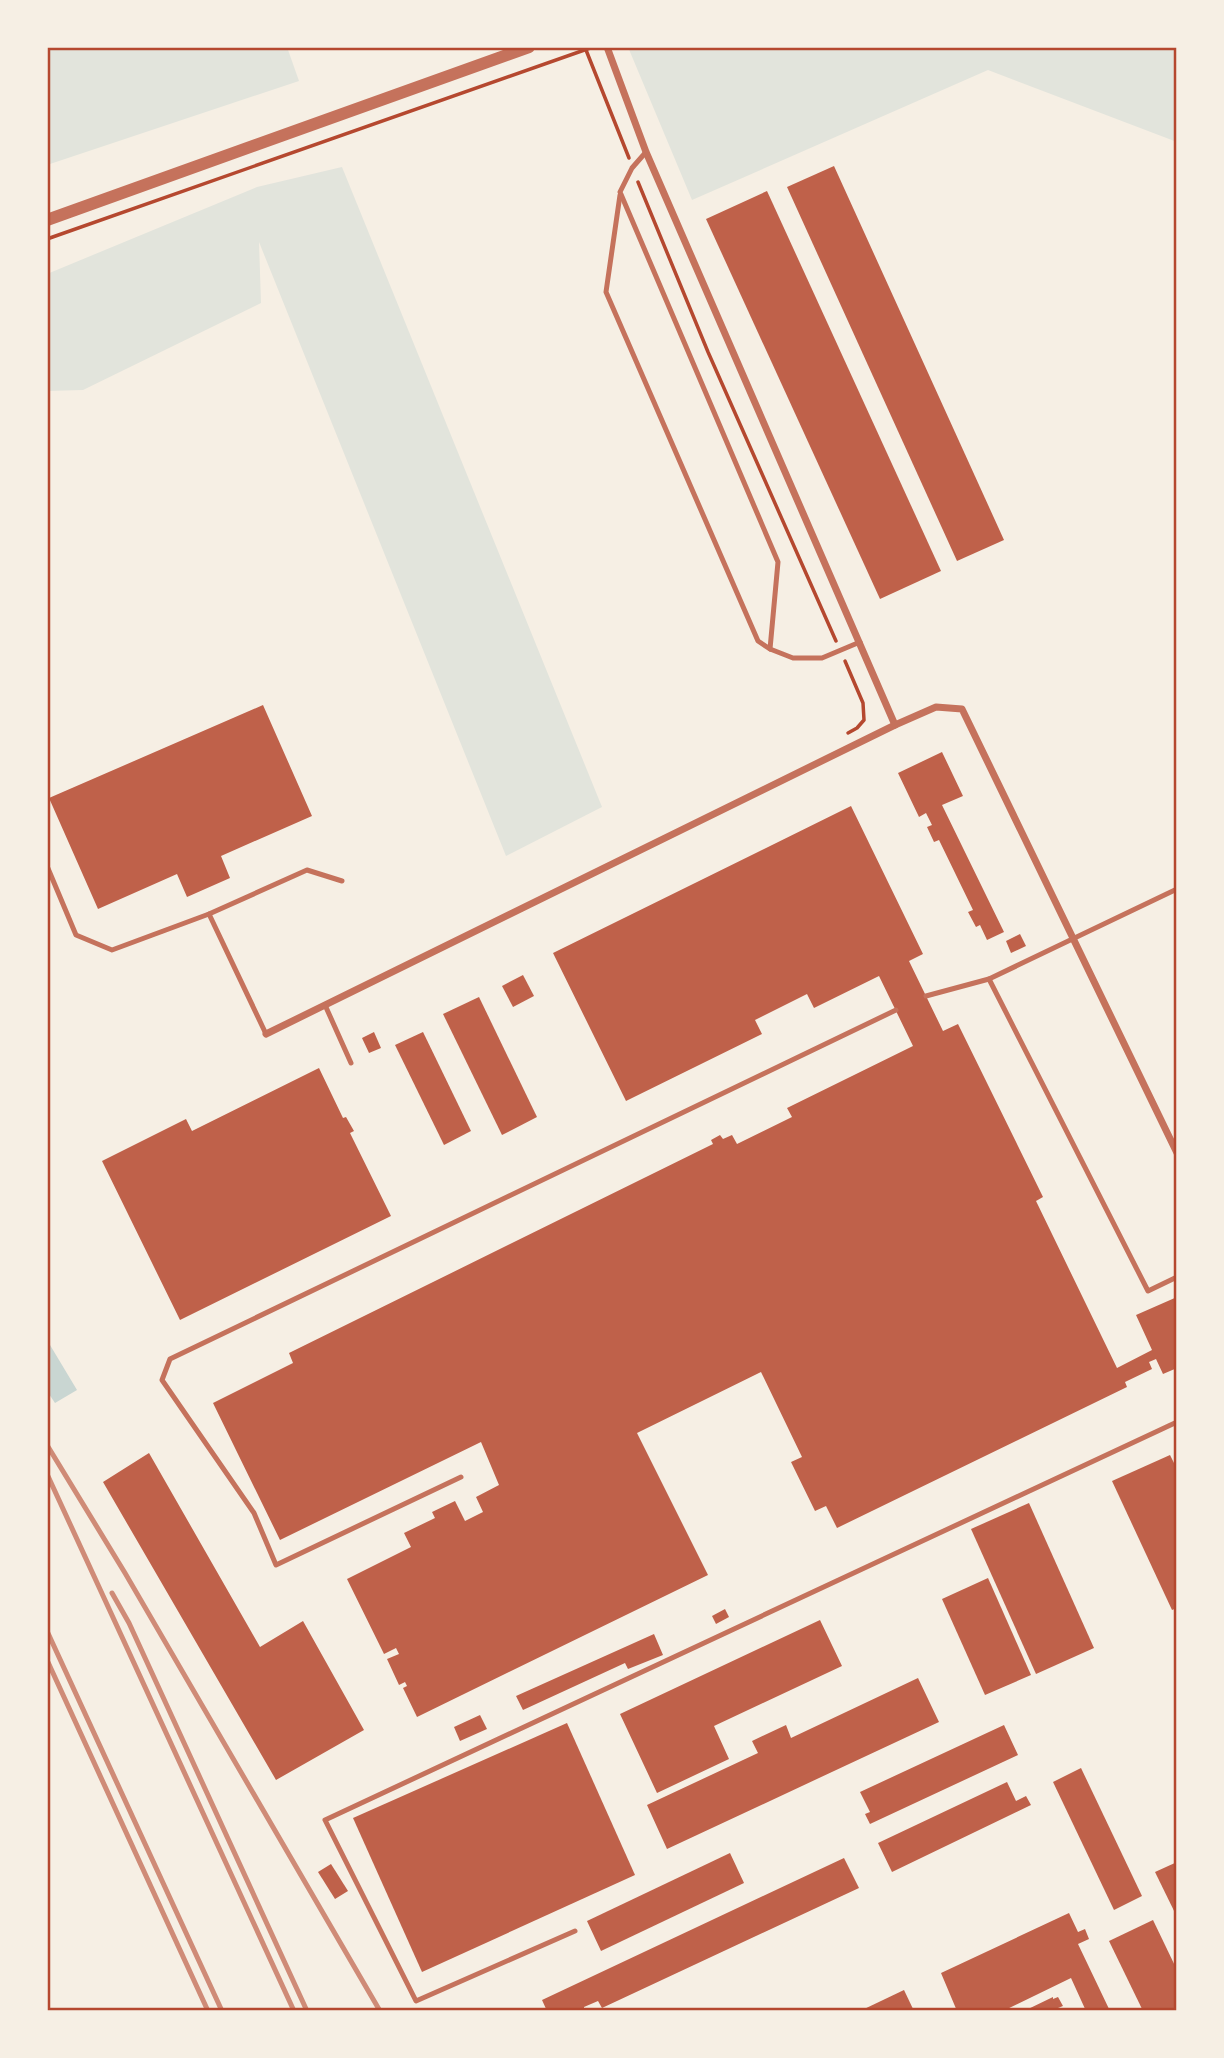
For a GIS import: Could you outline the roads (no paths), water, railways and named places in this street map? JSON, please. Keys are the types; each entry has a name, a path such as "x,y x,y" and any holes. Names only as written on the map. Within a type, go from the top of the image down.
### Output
{"street":[{"path":"47,220 529,47"},
{"path":"607,47 646,152 895,724"},
{"path":"267,1034 895,724 936,707 962,709 1177,1153"}],"lane":[{"path":"646,152 632,168 620,192 606,292 758,641 793,659 822,658 860,642"},
{"path":"620,192 778,562 770,649"},
{"path":"47,866 76,935 112,950 209,914 307,870 342,881"},
{"path":"926,996 989,979 1177,889"},
{"path":"209,914 267,1034"},
{"path":"989,979 1148,1290 1177,1277"},
{"path":"325,1005 351,1063"},
{"path":"461,1477 276,1564 254,1513 162,1380 170,1359 896,1010"},
{"path":"575,1931 416,2001 325,1820 1177,1422"}],"railway":[{"path":"47,1445 125,1573 380,2011"},
{"path":"47,1474 294,2011"},
{"path":"112,1593 129,1623 307,2011"},
{"path":"47,1631 222,2011"},
{"path":"47,1660 208,2011"}]}
